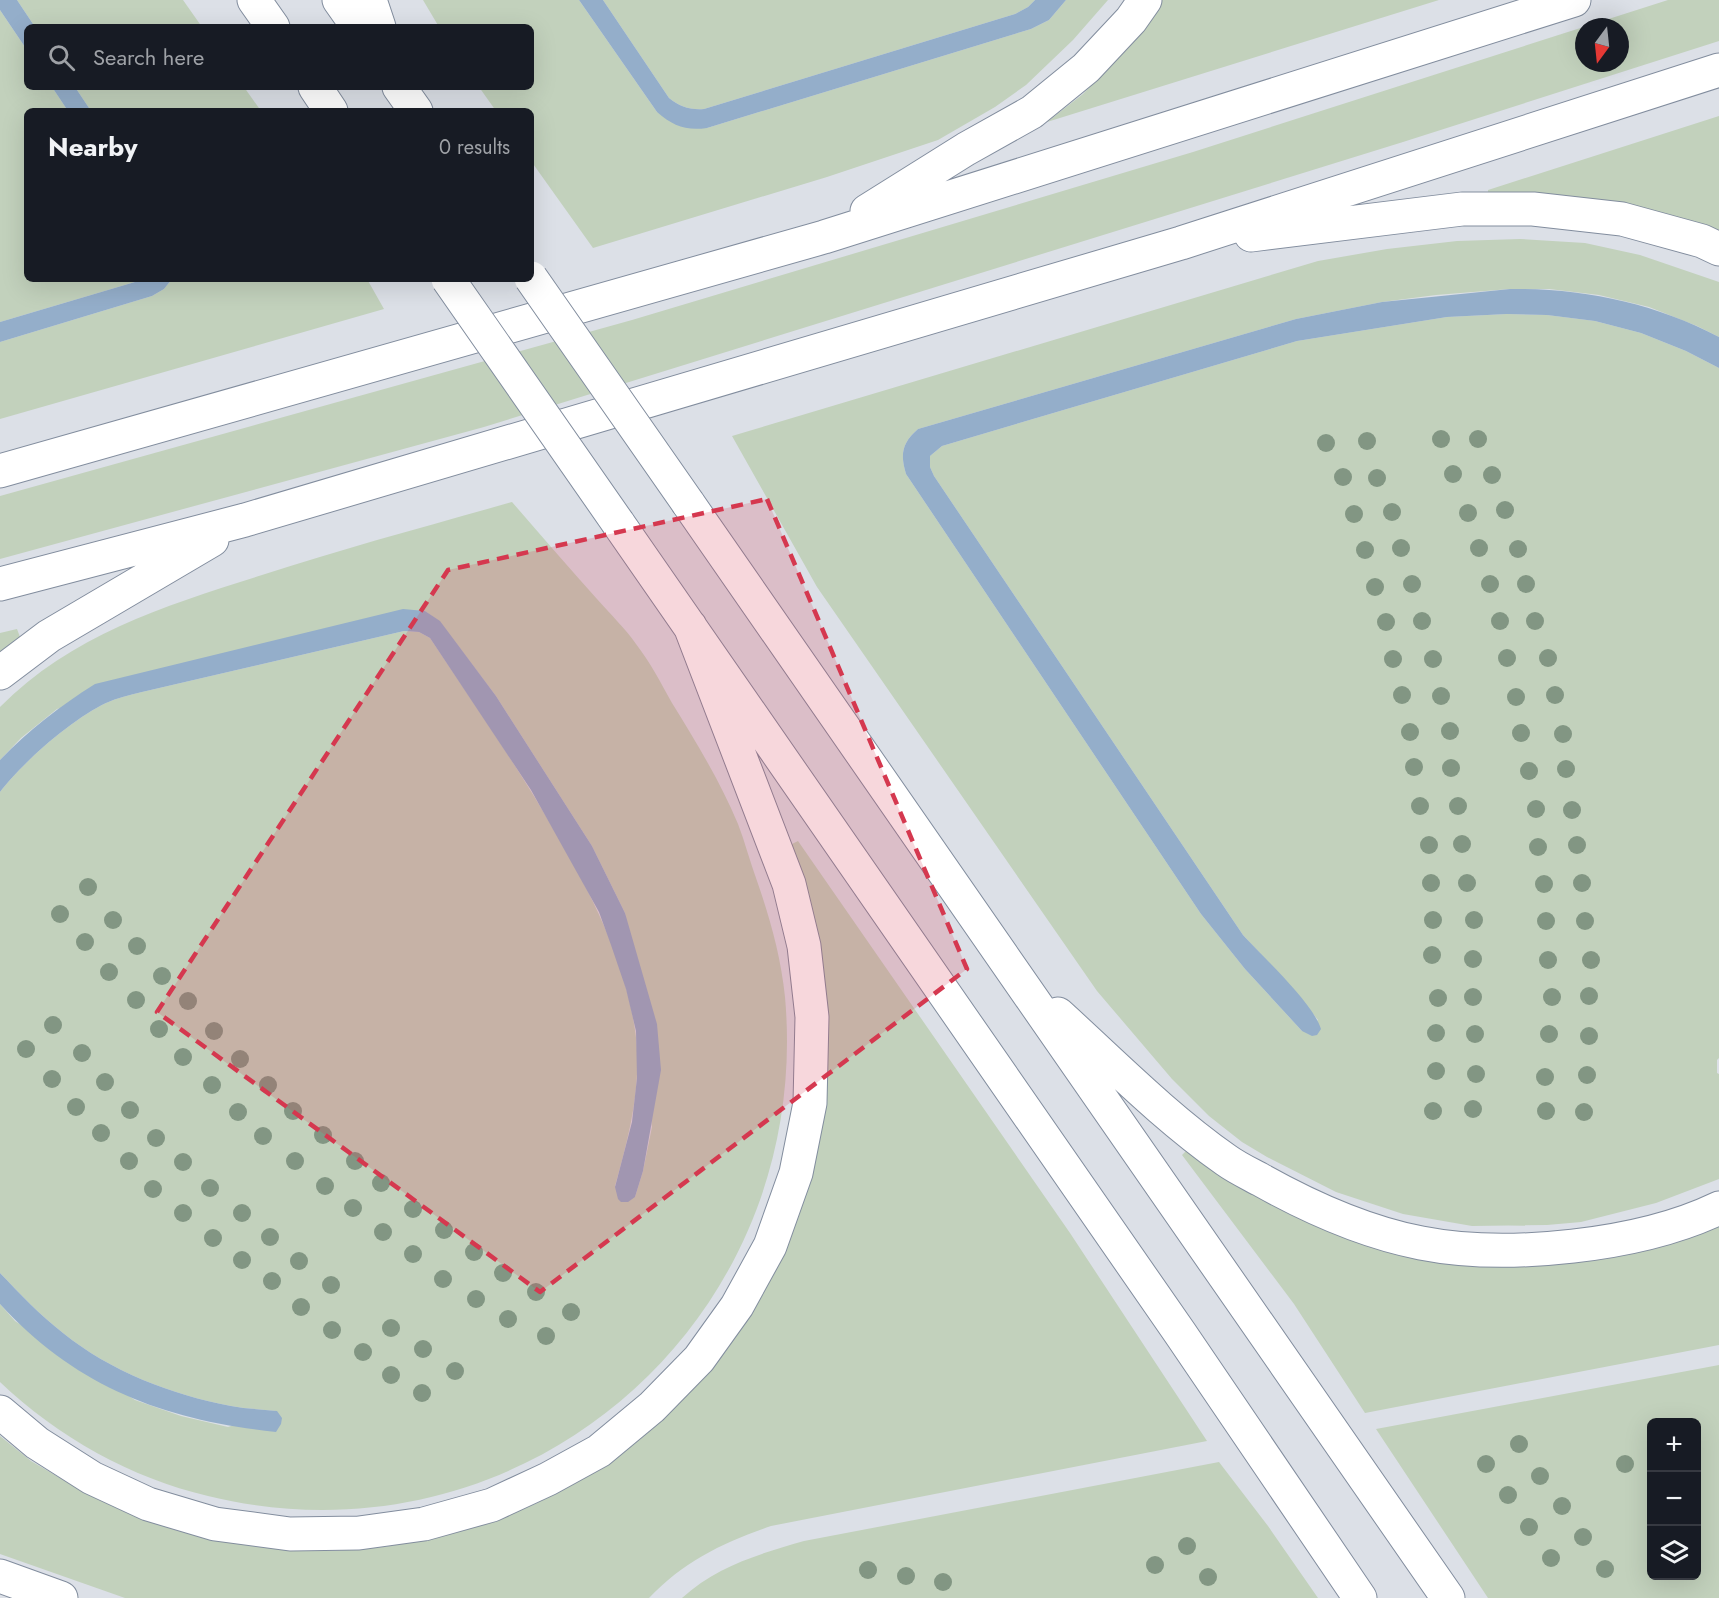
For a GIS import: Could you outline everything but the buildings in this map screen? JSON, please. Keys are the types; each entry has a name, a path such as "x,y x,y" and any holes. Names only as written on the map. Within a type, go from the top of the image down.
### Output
{"highway":[{"path":"254,0 271,24"},
{"path":"339,0 356,24"},
{"path":"369,0 378,24"},
{"path":"824,237 966,149 1032,112 1086,68 1131,20 1145,0"},
{"path":"0,471 824,237 1574,0"},
{"path":"0,584 245,520 1180,243 1719,70"},
{"path":"317,90 330,108"},
{"path":"401,90 414,108"},
{"path":"1180,243 1462,209 1533,208 1622,219 1702,241 1719,249"},
{"path":"450,282 1180,1332 1360,1598"},
{"path":"534,282 1448,1598"},
{"path":"0,673 49,636 245,520"},
{"path":"0,1412 37,1443 83,1472 147,1504 215,1524 236,1527 290,1534 359,1533 424,1524 492,1505 548,1479 599,1451 652,1407 699,1359 737,1306 770,1246 796,1173 810,1103 812,1017 804,946 789,884 690,626"},
{"path":"1017,977 1165,1111 1227,1161 1307,1205 1373,1229 1421,1243 1461,1248 1501,1250 1537,1248 1602,1242 1653,1232 1719,1208"},
{"path":"0,1576 62,1598"}],"highlighted area":[{"path":"767,499 967,969 540,1292 157,1012 448,570"}],"green space":[{"path":"17,0 183,0 200,24 33,24"},
{"path":"423,0 579,0 657,112 707,128 1031,29 1049,20 1066,0 1108,0 1073,40 1026,85 995,107 938,140 827,177 593,248 534,165 534,108 494,108 481,90 534,90 534,24 437,24"},
{"path":"603,0 1035,0 1015,14 699,109 681,106 669,98"},
{"path":"1161,0 1439,0 1047,122 1083,94 1124,51"},
{"path":"1668,0 1719,0 1719,41 1629,70 1629,18 1612,18"},
{"path":"0,10 24,46 24,90 54,90 66,108 24,108 24,282 135,282 0,322"},
{"path":"1575,30 1575,72 1622,72 484,427 0,559 0,496 632,320 1193,152"},
{"path":"77,90 246,90 259,108 89,108"},
{"path":"1719,116 1719,236 1488,195 1488,190"},
{"path":"1520,239 1585,243 1640,255 1719,282 1719,337 1649,307 1599,295 1549,289 1510,289 1382,302 1296,319 918,429 906,444 903,455 906,474 1201,914 1245,969 1302,1031 1318,1020 1243,935 934,476 930,467 930,456 942,446 1297,341 1447,317 1547,315 1595,321 1641,333 1686,351 1719,368 1719,1058 1717,1073 1719,1074 1719,1179 1656,1203 1581,1222 1472,1226 1403,1214 1336,1192 1242,1142 1209,1116 1172,1079 1097,991 817,587 732,436 1318,261 1387,249 1457,241"},
{"path":"170,282 369,282 384,309 0,419 0,342 152,296 164,289"},
{"path":"512,502 641,651 716,777 743,838 774,938 785,997 781,1114 752,1222 698,1317 626,1396 537,1457 436,1496 325,1510 208,1496 179,1488 124,1467 97,1453 46,1420 0,1382 0,1304 15,1321 135,1400 181,1416 228,1427 276,1411 237,1407 186,1395 121,1370 81,1347 63,1333 38,1312 0,1273 0,792 35,755 64,730 106,703 142,692 404,631 419,632 430,638 543,811 595,906 615,954 624,979 635,1030 637,1070 630,1129 615,1186 635,1197 652,1127 625,913 592,846 496,696 440,622 425,611 57,709 21,738 0,760 0,707 58,660 89,641 156,611 226,586"},
{"path":"17,629 20,637 0,653 0,633"},
{"path":"798,841 1070,1233 1207,1441 771,1526 706,1554 676,1573 649,1598 125,1598 0,1554 0,1436 31,1461 77,1488 125,1512 175,1530 226,1542 278,1549 331,1551 383,1547 435,1538 485,1524 535,1504 581,1480 625,1451 702,1379 735,1338 763,1293 825,1094 828,1042 825,989 790,845"},
{"path":"1187,1150 1402,1252 1719,1225 1719,1345 1365,1413 1294,1304 1182,1155"},
{"path":"1719,1365 1719,1598 1488,1598 1376,1429"},
{"path":"1219,1462 1268,1526 1318,1598 682,1598 724,1569 755,1556 804,1541"}],"water":[{"path":"0,0 17,0 33,24 24,24 24,46 0,10"},
{"path":"579,0 603,0 669,98 681,106 704,109 1015,14 1035,0 1066,0 1049,20 1031,29 707,128 693,129 669,121 657,112"},
{"path":"54,90 77,90 89,108 66,108"},
{"path":"135,282 170,282 164,289 152,296 0,342 0,322"},
{"path":"1510,289 1564,291 1591,295 1618,300 1669,315 1719,337 1719,368 1686,351 1641,333 1595,321 1547,315 1447,317 1297,341 942,446 930,456 930,467 934,476 1243,935 1298,994 1316,1018 1321,1029 1317,1035 1312,1036 1302,1031 1245,969 1201,914 906,474 903,460 904,449 918,429 1296,319 1382,302"},
{"path":"403,609 425,611 440,621 496,696 592,846 625,913 657,1024 661,1070 643,1171 635,1197 628,1202 621,1202 618,1199 615,1187 632,1122 637,1078 636,1031 626,989 611,945 599,912 531,790 430,638 419,632 404,631 142,692 106,703 64,730 35,755 0,792 0,760 45,719 95,684"},
{"path":"0,1273 38,1312 63,1333 81,1347 121,1370 186,1395 237,1407 277,1411 282,1418 281,1424 276,1432 197,1419 125,1395 92,1378 60,1358 29,1333 0,1304"}]}
